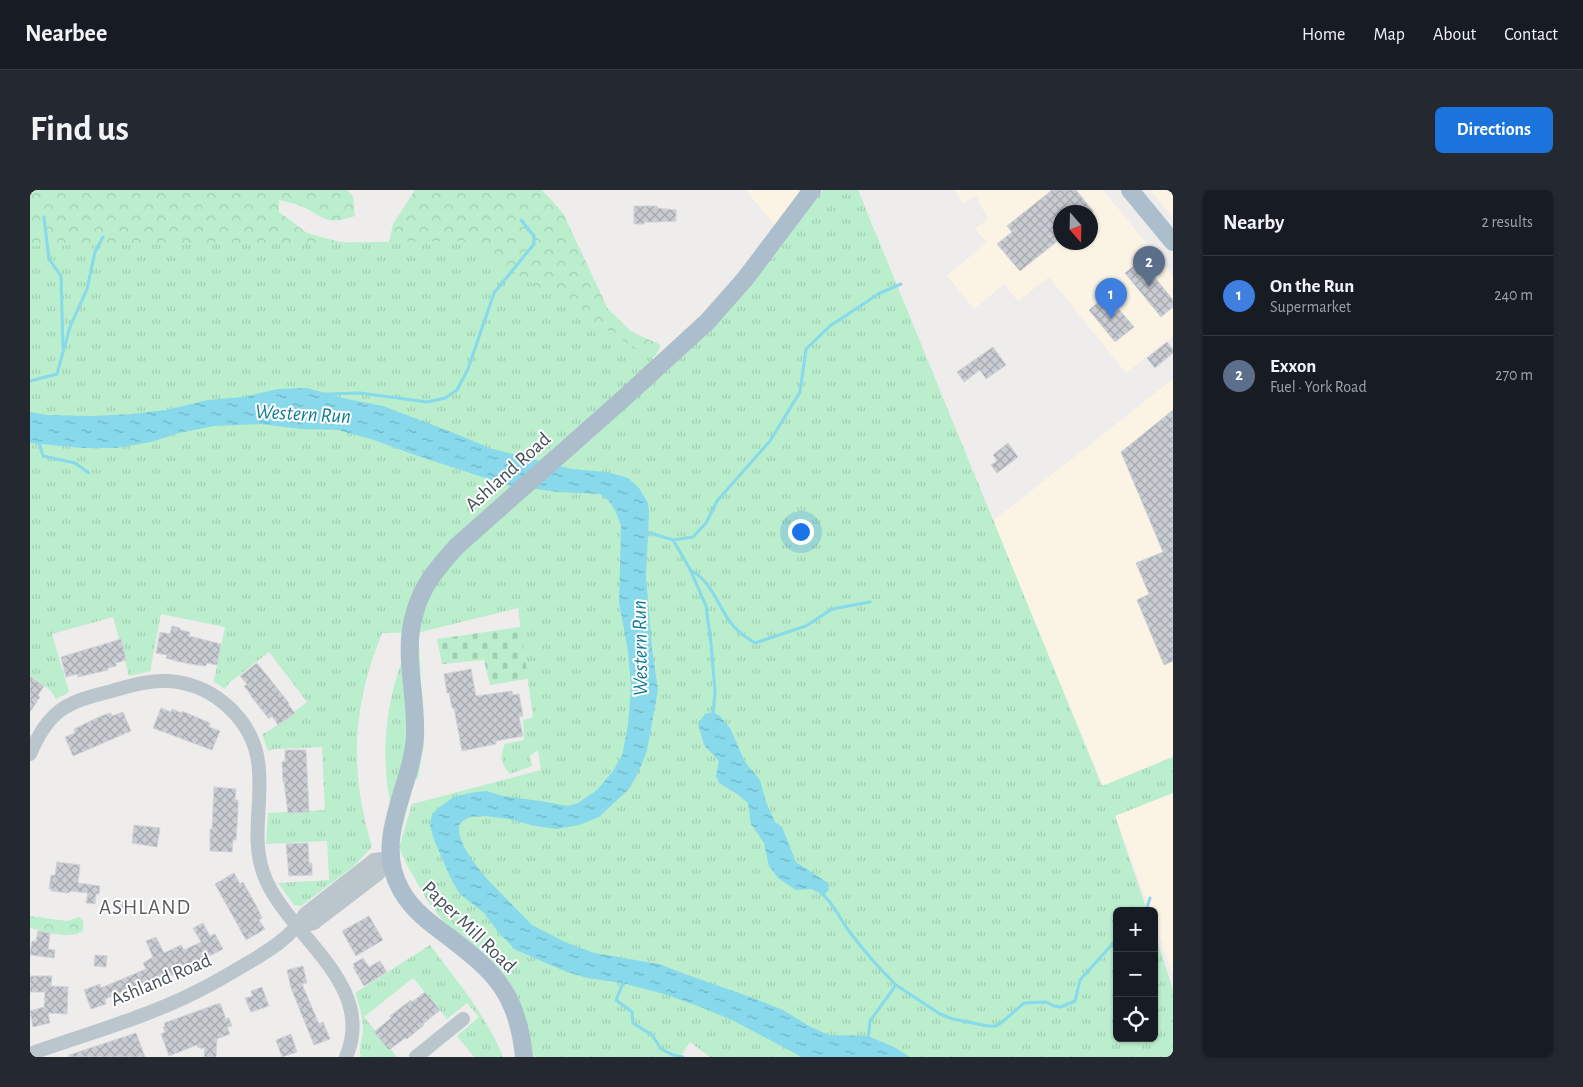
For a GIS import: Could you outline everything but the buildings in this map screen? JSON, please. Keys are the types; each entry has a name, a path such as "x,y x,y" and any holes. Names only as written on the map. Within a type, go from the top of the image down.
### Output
{"main road":[{"name":"Ashland Road","path":"390,858 393,825 414,745 415,725 409,650 410,635 414,613 430,578 457,546 707,322 739,286 812,190"},
{"path":"1130,190 1173,242"},
{"name":"Paper Mill Road","path":"390,858 396,881 409,902 432,925 466,950 486,968 503,988 514,1010 524,1057"}],"street":[{"path":"30,754 39,734 52,717 71,703 87,697 150,682 167,681 184,683 212,694 224,702 244,724 255,747 260,773 256,833 260,866 272,892 327,962 338,979 352,1015 354,1030 346,1057"},
{"name":"Ashland Road","path":"30,1054 145,1013 194,993 255,959 272,948 298,926 314,923 378,874 390,858"},
{"path":"416,1057 463,1019"}],"shaded area":[{"path":"746,190 804,190 776,227"},
{"path":"954,190 1103,190 1173,276 1173,336 1126,373 1049,277 1018,301 1004,284 974,309 947,275 987,243 975,229 988,219 976,196 963,203"},
{"path":"1150,190 1173,190 1173,218"},
{"path":"1173,379 1173,756 1103,786 993,521"},
{"path":"1173,793 1173,975 1158,933 1158,907 1149,907 1115,815"}],"green space":[{"path":"30,190 347,190 353,196 355,216 337,220 325,219 299,205 279,200 279,212 307,233 354,246 389,243 393,224 415,190 542,190 563,213 608,309 632,332 661,345 656,355 586,414 30,412"},
{"path":"823,190 858,190 1102,786 1173,757 1173,793 1115,816 1146,907 1113,907 1113,1042 1158,1042 1158,943 1173,990 1173,1057 710,1057 690,1042 680,1057 534,1057 526,1031 427,900 399,848 412,804 541,770 538,750 530,756 532,766 510,774 502,760 505,744 524,740 523,720 533,717 518,608 417,633 382,633 365,687 357,739 360,791 372,847 354,866 301,906 294,905 278,883 329,880 327,841 266,844 268,813 325,810 322,747 268,751 262,734 269,731 307,702 269,652 229,683 225,689 213,681 225,627 161,614 151,671 129,676 113,617 52,634 69,692 56,699 51,691 30,675 30,246 465,241 666,367"},
{"path":"527,626 539,677 490,685 484,660 442,664 437,639"},
{"path":"410,641 419,644 424,742 418,779 404,779 393,818 386,772 386,728 394,685"},
{"path":"30,916 67,921 79,917 83,922 82,932 63,935 30,928"},
{"path":"430,945 480,1013 503,1057 474,1057 457,1036 479,1017 467,1003 447,1019 413,978 364,1017 397,1057 361,1057 363,1024 355,993"}],"water":[{"name":"Western Run","path":"307,388 383,406 489,448 571,469 607,472 628,478 639,488 648,503 646,576 652,649 658,689 647,751 638,773 629,789 599,817 579,825 557,829 485,816 470,817 464,820 459,825 459,833 463,845 487,879 532,925 565,942 594,953 659,964 783,1010 809,1026 829,1035 868,1036 894,1047 910,1057 802,1057 732,1020 698,1006 664,994 622,983 587,978 567,972 516,950 499,933 484,913 460,894 452,881 434,840 430,825 432,814 441,806 454,797 486,791 503,796 568,806 578,803 597,790 613,771 622,756 628,725 631,686 628,651 619,602 621,526 616,512 609,501 600,494 558,492 507,485 374,440 338,430 300,429 261,424 214,426 179,433 151,442 116,448 82,448 30,443 30,412 47,415 93,416 131,414 166,410 208,400 243,397 278,389"},
{"path":"713,712 720,716 730,728 745,762 760,780 766,802 775,822 782,827 796,862 828,883 829,890 824,895 811,889 796,890 778,878 769,866 764,843 751,824 748,803 719,783 716,776 719,761 704,745 698,724 705,714"}],"waterway":[{"path":"44,217 49,259 61,276 63,348"},
{"name":"Western Run","path":"325,394 360,393 427,402 445,398 457,390 468,369 494,293 534,244 534,236 521,220"},
{"path":"30,381 57,374 70,327 87,289 95,252 103,237"},
{"path":"673,540 693,537 706,523 717,501 770,441 800,392 806,349 830,326 880,293 901,284"},
{"path":"39,442 43,456 75,463 89,473"},
{"path":"647,532 673,540 690,569 706,606 715,692 713,715"},
{"path":"690,570 697,574 709,587 733,626 755,643 806,626 832,609 870,602"},
{"path":"821,893 833,906 845,926 860,945 896,985"},
{"path":"1147,907 1150,898"},
{"path":"868,1040 870,1021 896,985 940,1014 953,1019 996,1026 1024,1003 1046,1002 1061,1007 1075,1001 1080,980 1113,943"},
{"path":"624,981 616,1000 632,1012 633,1023 652,1035 661,1049 673,1055 683,1057"}],"place":[{"name":"Exxon","path":"1149,287"},
{"name":"On the Run","path":"1111,319"}],"district":[{"name":"ASHLAND","path":"145,907"}]}
